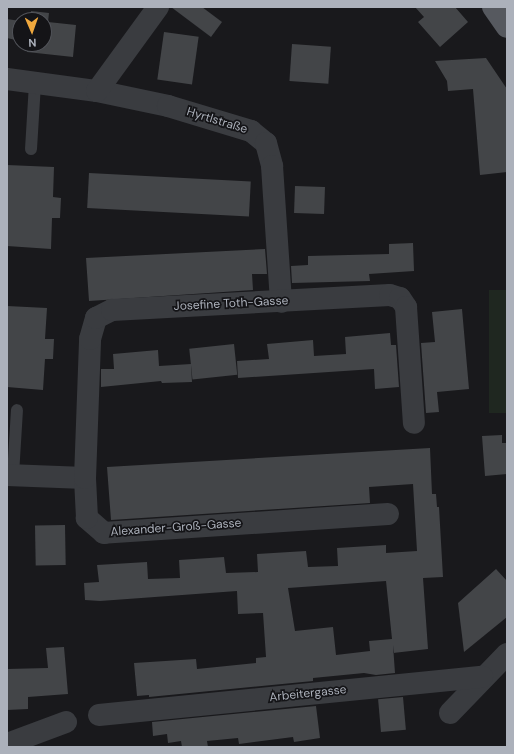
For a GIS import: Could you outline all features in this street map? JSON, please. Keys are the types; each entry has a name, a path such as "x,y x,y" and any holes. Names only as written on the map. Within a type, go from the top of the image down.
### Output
{"street":[{"path":"97,91 158,7"},
{"name":"Hyrtlstraße","path":"7,79 97,91 168,106 251,131 266,143 272,166 281,302"},
{"name":"Josefine Toth-Gasse","path":"86,478 90,339 96,318 112,310 281,302 390,294 400,298 406,307 414,423"},
{"path":"10,475 86,478"},
{"name":"Alexander-Groß-Gasse","path":"86,478 87,518 104,533 388,514"},
{"path":"450,713 482,677 507,654"},
{"name":"Arbeitergasse","path":"99,715 482,677"},
{"path":"7,744 66,722"}],"lane":[{"path":"30,149 35,83"},
{"path":"10,475 17,410"}],"shaded area":[{"path":"489,290 507,290 507,413 489,413"}],"building":[{"path":"171,7 202,7 222,22 211,37"},
{"path":"415,7 455,7 468,22 440,47 418,22 424,17"},
{"path":"7,19 12,20 12,39 7,38"},
{"path":"52,22 76,25 73,57 27,52 52,52"},
{"path":"164,32 199,37 192,84 157,80"},
{"path":"292,44 331,47 328,84 289,81"},
{"path":"486,58 507,89 507,172 480,175 473,89 448,91 447,81 435,61"},
{"path":"7,165 54,167 53,197 61,198 60,218 52,218 51,249 7,246"},
{"path":"89,173 251,181 249,216 87,208"},
{"path":"295,186 325,187 324,214 294,213"},
{"path":"413,243 414,271 369,274 370,281 292,283 291,266 308,265 308,256 389,254 389,244"},
{"path":"265,249 267,274 252,274 253,290 89,301 86,258"},
{"path":"7,306 47,308 45,339 54,339 53,359 45,359 43,390 7,387"},
{"path":"462,309 469,389 437,392 439,412 426,413 421,343 435,342 432,312"},
{"path":"390,333 391,345 396,345 399,387 375,389 374,369 238,378 237,361 269,359 267,344 313,340 314,356 346,354 345,337"},
{"path":"234,344 237,375 192,380 189,349"},
{"path":"158,350 159,366 191,364 192,382 162,383 161,381 101,387 101,369 114,369 113,354"},
{"path":"502,435 502,443 507,443 507,474 485,476 482,436"},
{"path":"430,448 432,494 436,494 437,507 439,507 443,577 423,578 428,649 394,653 395,673 376,675 364,673 313,678 313,681 149,697 149,695 137,696 134,663 196,659 197,669 256,663 256,658 266,657 263,613 238,614 237,591 100,601 85,600 84,583 99,582 97,565 147,562 148,579 180,578 179,560 224,557 226,573 258,572 257,554 306,551 308,567 338,566 337,548 386,545 386,553 417,551 413,484 369,487 370,503 111,520 107,467","holes":["386,581 392,639 369,641 370,651 336,655 333,627 295,631 288,588"]},
{"path":"65,525 66,565 36,566 35,526"},
{"path":"496,569 507,581 507,617 464,652 458,603"},
{"path":"64,647 68,694 28,697 28,709 7,710 7,669 48,668 46,648"},
{"path":"403,697 406,730 381,732 378,699"},
{"path":"316,706 320,738 294,742 293,737 239,744 238,738 207,741 208,747 182,747 181,741 168,743 167,734 153,736 152,722"}]}
